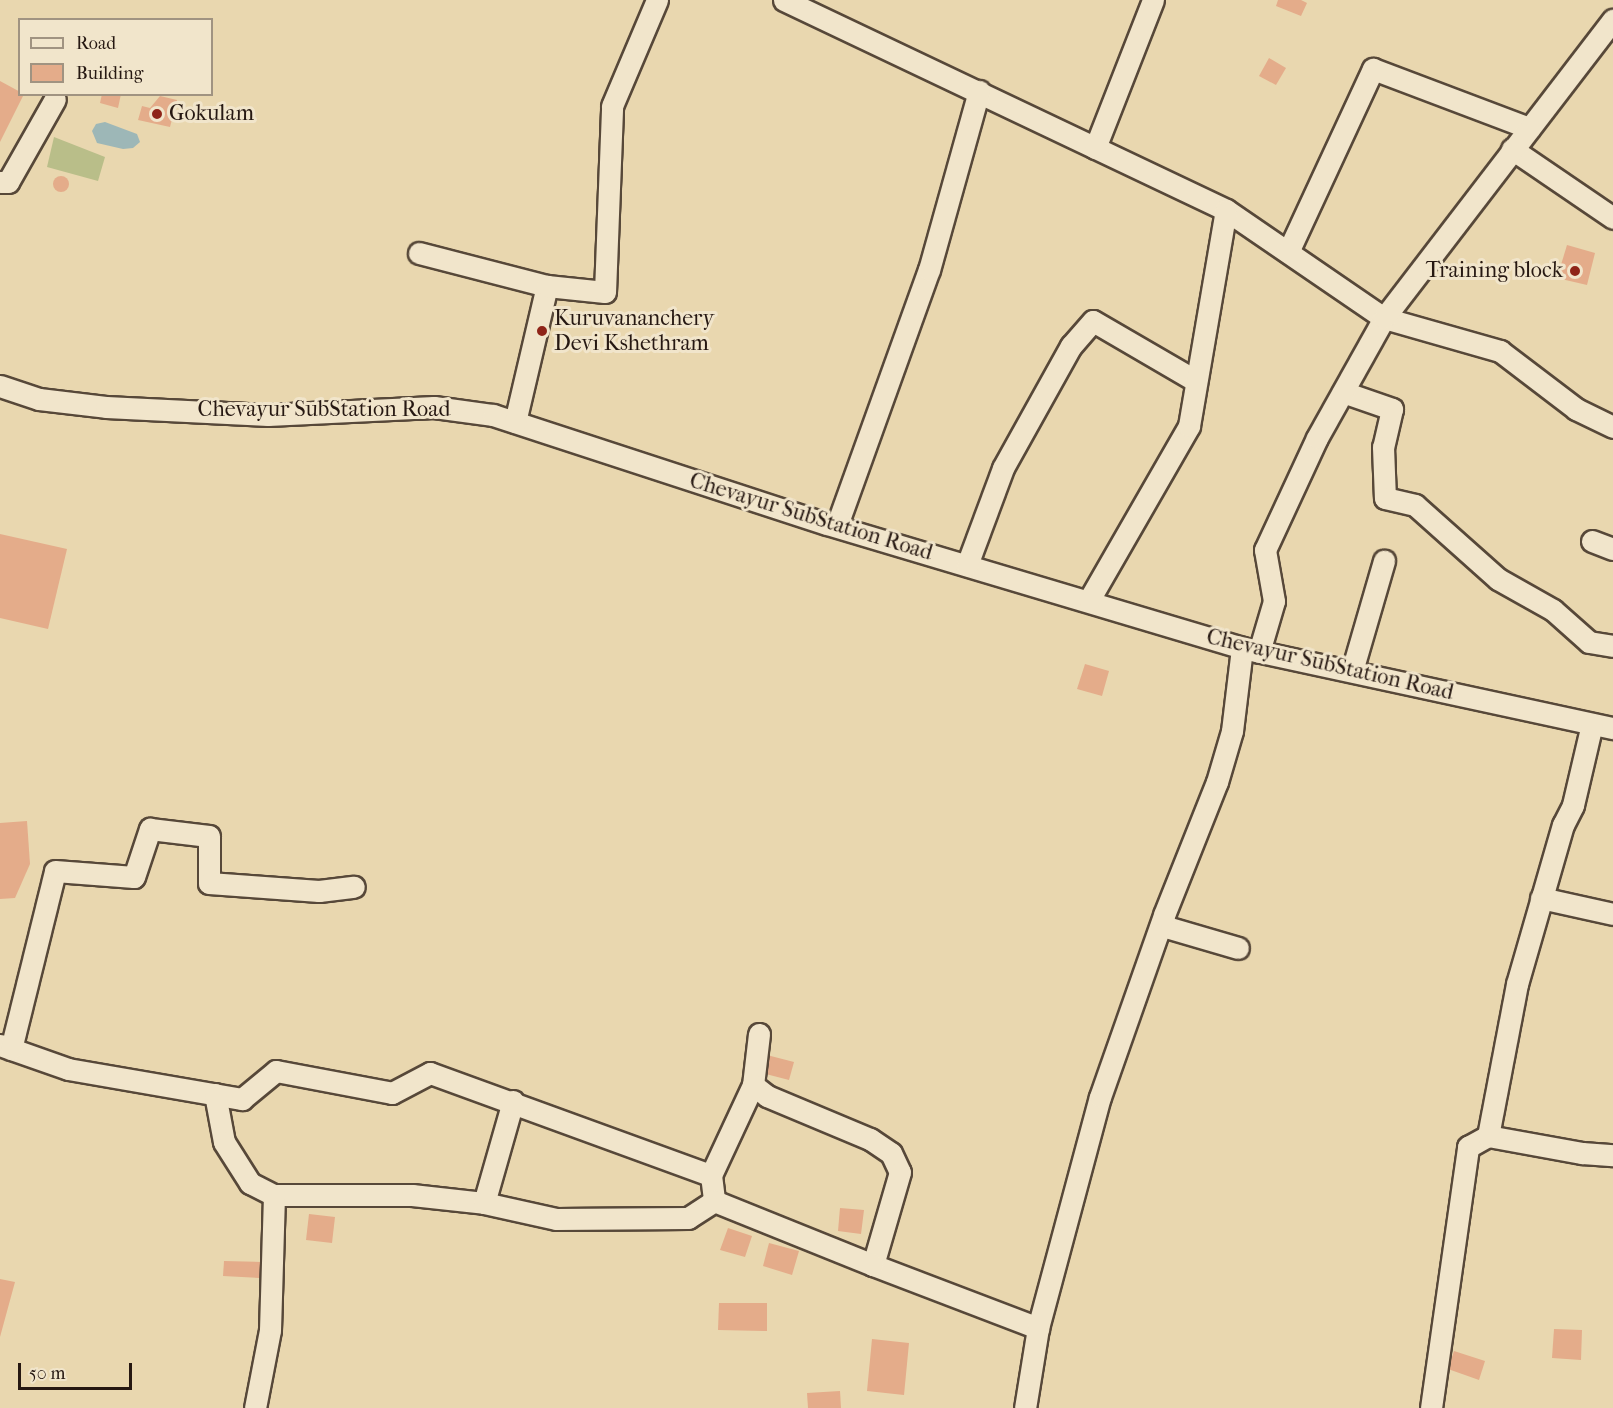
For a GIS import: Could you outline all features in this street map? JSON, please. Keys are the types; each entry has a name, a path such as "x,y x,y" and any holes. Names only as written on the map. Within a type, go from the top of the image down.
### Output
{"street":[{"path":"419,253 547,286 605,292 612,106 657,0"},
{"path":"784,0 1226,210 1384,318 1500,351 1576,409 1613,427"},
{"path":"1095,148 1153,0"},
{"path":"1026,1408 1038,1328 1100,1097 1232,731 1251,650 1274,601 1265,550 1343,392 1384,318 1613,20"},
{"path":"1288,252 1373,69 1528,128"},
{"path":"837,525 929,270 979,92"},
{"path":"0,182 8,182 55,99"},
{"path":"1512,149 1613,218"},
{"path":"1089,600 1189,426 1226,210"},
{"path":"515,422 547,286"},
{"path":"967,565 1003,468 1071,346 1093,321 1196,381"},
{"name":"Chevayur SubStation Road","path":"0,386 39,399 106,407 268,415 434,407 492,415 837,525 1251,650 1603,726"},
{"path":"1343,392 1392,409 1383,447 1385,498 1415,505 1498,579 1553,609 1589,642 1613,646"},
{"path":"1592,541 1613,549"},
{"path":"1352,671 1384,561"},
{"path":"1488,1136 1517,984 1541,898 1603,726"},
{"path":"354,887 319,891 209,883 209,836 150,829 134,877 55,871 6,1047 68,1069 242,1099 276,1071 392,1094 430,1072 711,1175"},
{"path":"1541,898 1613,914"},
{"path":"1163,926 1238,948"},
{"path":"714,1200 711,1175 753,1085 759,1034"},
{"path":"753,1085 767,1096 870,1139 891,1153 900,1172 873,1265"},
{"path":"215,1094 224,1142 250,1183 274,1196 412,1195 484,1203 556,1219 688,1218 714,1200"},
{"path":"484,1203 513,1101"},
{"path":"1431,1408 1468,1147 1488,1136 1559,1150 1613,1155"},
{"path":"255,1408 270,1330 274,1196"},
{"path":"714,1200 873,1265 1038,1328"}],"green space":[{"path":"54,137 105,157 98,181 47,167"}],"water":[{"path":"105,122 137,134 140,142 133,148 123,149 97,143 92,131 96,124"}],"building":[{"path":"1278,0 1301,0 1307,3 1301,16 1276,6"},
{"path":"1269,58 1286,68 1276,85 1259,76"},
{"path":"0,81 18,91 18,96 23,96 0,142"},
{"path":"102,96 121,96 118,108 100,103"},
{"name":"Gokulam","path":"160,96 177,100 170,127 138,120 142,106 150,108"},
{"path":"58,176 64,176 69,184 67,190 58,192 53,187 53,181"},
{"name":"Training block","path":"1567,245 1595,253 1587,285 1557,278"},
{"path":"0,534 67,549 48,629 0,618"},
{"path":"1085,664 1109,671 1102,696 1077,689"},
{"path":"27,821 30,864 15,898 0,899 0,823"},
{"path":"763,1054 794,1062 789,1080 758,1072"},
{"path":"840,1208 864,1210 861,1234 838,1231"},
{"path":"309,1214 335,1217 332,1243 306,1240"},
{"path":"728,1228 752,1236 745,1257 720,1250"},
{"path":"769,1243 799,1251 792,1275 763,1266"},
{"path":"224,1261 261,1262 260,1278 223,1276"},
{"path":"0,1279 15,1282 0,1337"},
{"path":"719,1303 767,1303 767,1331 718,1330"},
{"path":"1554,1329 1582,1330 1581,1360 1552,1358"},
{"path":"872,1339 909,1343 904,1395 867,1391"},
{"path":"1454,1351 1485,1361 1479,1380 1448,1369"},
{"path":"840,1391 841,1408 808,1408 807,1393"}],"place":[{"name":"Gokulam","path":"157,114"},
{"name":"Training block","path":"1575,271"},
{"name":"Kuruvananchery Devi Kshethram","path":"542,331"}]}
